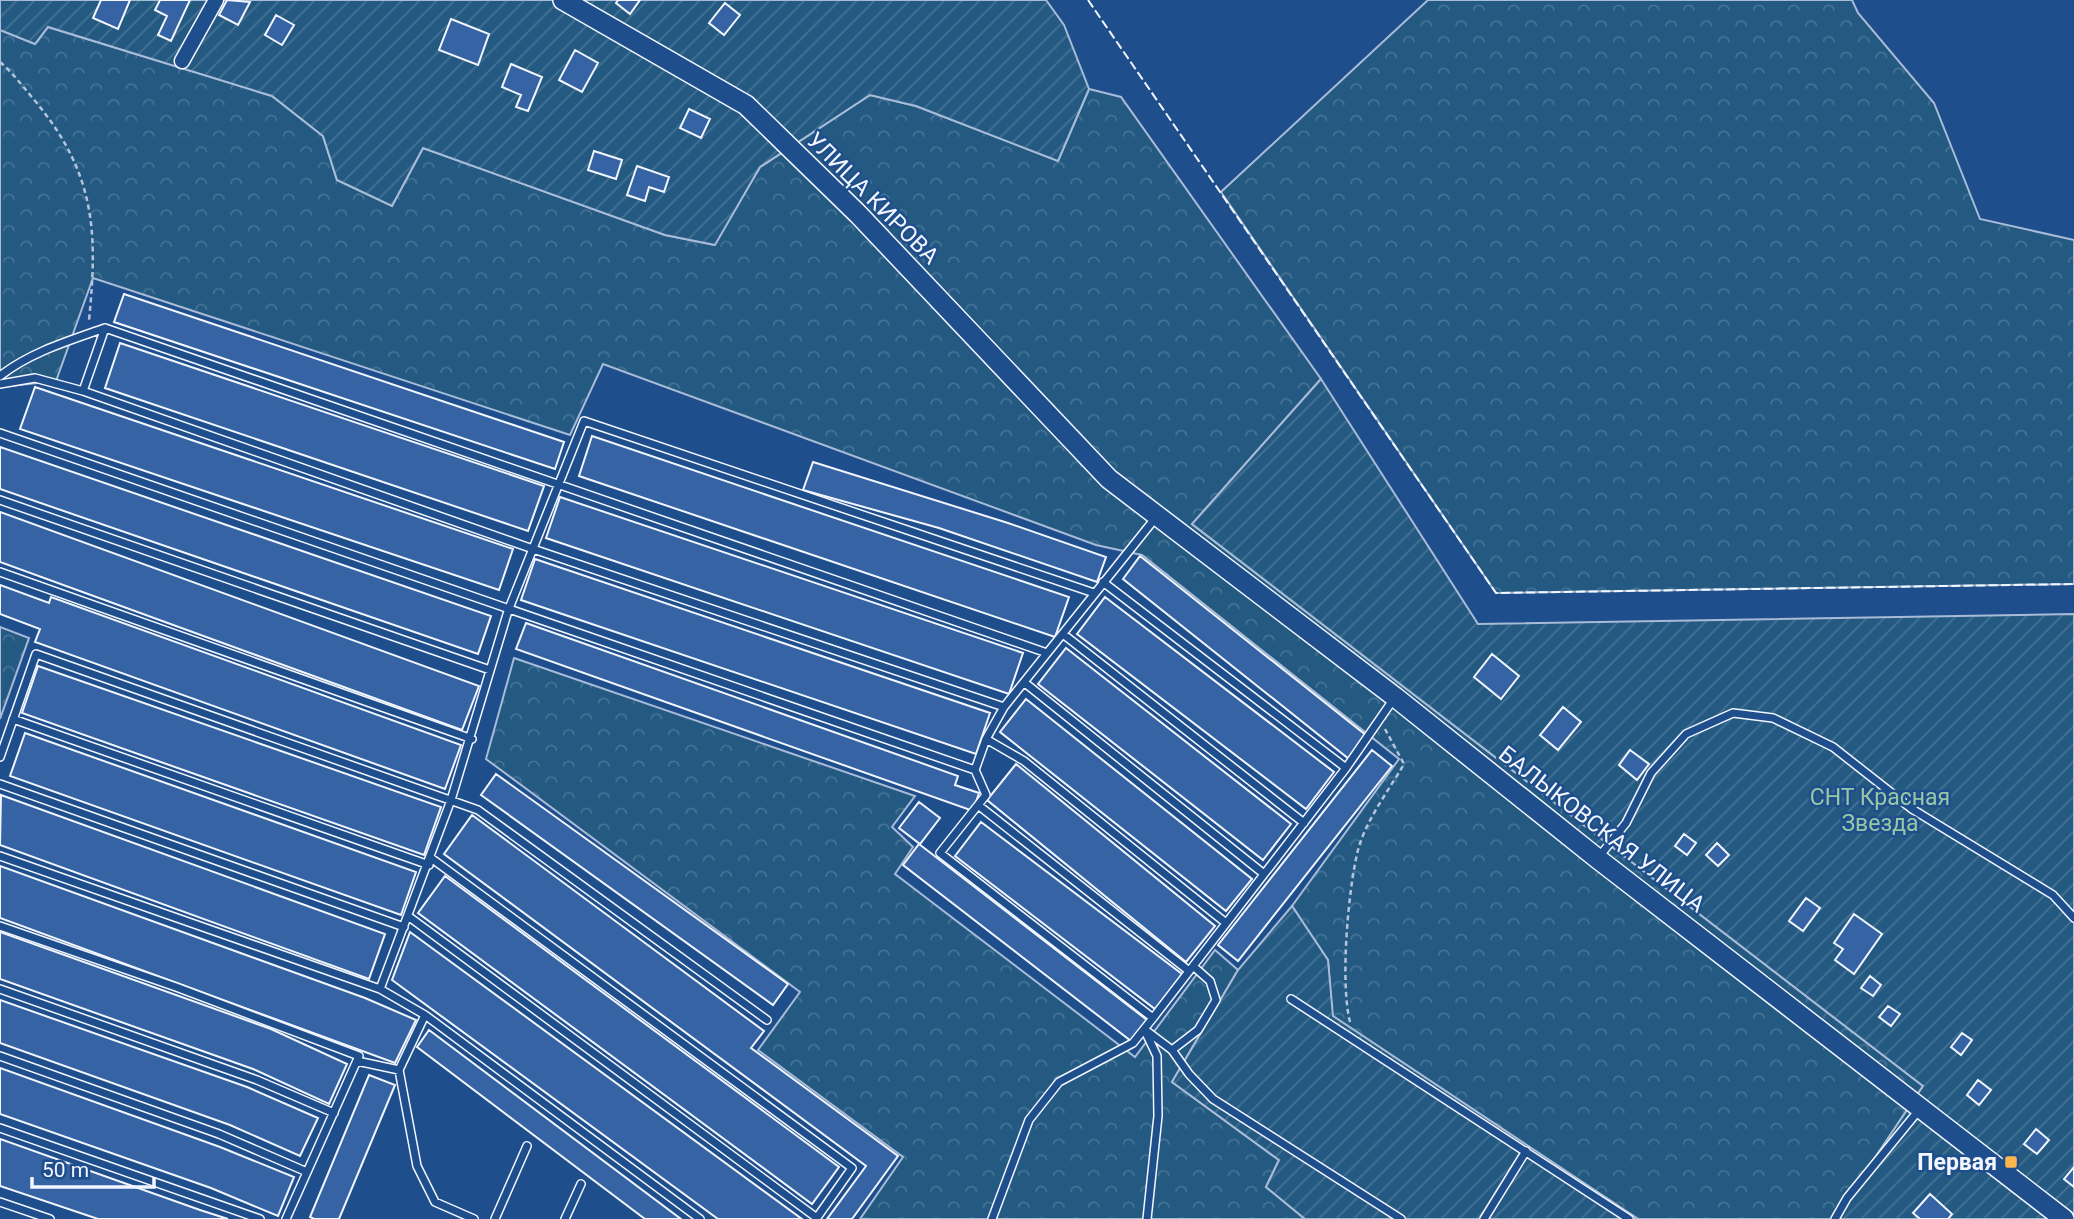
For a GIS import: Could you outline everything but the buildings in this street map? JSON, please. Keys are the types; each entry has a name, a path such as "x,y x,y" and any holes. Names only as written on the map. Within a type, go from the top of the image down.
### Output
{"street":[{"path":"182,61 216,0"},
{"name":"УЛИЦА КИРОВА","path":"563,0 746,105 858,214 1109,479"},
{"name":"БАЛЫКОВСКАЯ УЛИЦА","path":"1109,479 1395,697 1598,859 2064,1219"}],"lane":[{"path":"83,391 105,328"},
{"path":"0,376 14,365 105,328 1047,653"},
{"path":"0,384 35,378 83,391 533,549 1004,707"},
{"path":"380,989 452,800 508,611 584,421 1094,593"},
{"path":"0,433 508,611 975,770"},
{"path":"0,500 490,670"},
{"path":"1153,1018 940,853 986,795 975,770 986,739 1004,707 1157,516"},
{"path":"0,572 472,739"},
{"path":"1103,582 1346,768"},
{"path":"1063,634 1304,823"},
{"path":"0,757 36,654 478,810 767,1020"},
{"path":"1025,683 1264,874"},
{"path":"992,1219 1029,1119 1059,1082 1133,1043 1346,768 1395,697"},
{"path":"1598,859 1626,823 1651,773 1686,734 1733,713 1773,718 1833,747 1912,809 2053,895 2074,918"},
{"path":"13,719 430,862 852,1168 816,1218 408,916"},
{"path":"986,739 1024,761 1226,923"},
{"path":"0,784 404,927"},
{"path":"978,805 1210,981 1216,1000 1198,1030 1172,1050"},
{"path":"0,856 380,989 425,1015 700,1219"},
{"path":"0,926 176,987 359,1056 286,1219"},
{"path":"0,989 257,1080 334,1113"},
{"path":"1291,999 1629,1219"},
{"path":"425,1015 399,1070 416,1166 435,1202 474,1219"},
{"path":"1144,1029 1172,1050 1189,1074 1213,1099 1401,1219"},
{"path":"1144,1029 1157,1056 1158,1116 1147,1219"},
{"path":"0,1056 219,1134 307,1172"},
{"path":"357,1061 399,1070"},
{"path":"1835,1219 1847,1198 1922,1107"},
{"path":"0,1128 260,1219"},
{"path":"495,1219 527,1146"},
{"path":"1484,1219 1526,1151"},
{"path":"565,1219 581,1184"},
{"path":"0,1202 50,1219"}],"path":[{"path":"0,62 52,122 72,153 86,189 93,245 88,334"},
{"path":"1354,1040 1345,1004 1345,990 1350,906 1359,848 1404,764 1380,720"}],"green space":[{"path":"0,0 1046,0 1064,25 1089,89 1058,161 916,106 870,95 760,167 715,245 665,235 423,148 392,206 337,180 323,136 272,96 48,27 35,44 0,30"},
{"path":"1428,0 1852,0 1858,13 1934,103 1980,219 2074,240 2074,584 1496,593 1221,192"},
{"path":"48,27 272,96 323,136 337,180 392,206 423,148 665,235 714,245 760,167 870,95 916,106 1058,161 1089,89 1121,97 1321,379 1192,524 1923,1086 1834,1219 1638,1219 1332,1016 1328,960 1292,906 1399,759 1142,555 1096,545 603,364 570,435 93,278 56,381 0,387 0,30 35,44"},
{"name":"СНТ Красная Звезда","path":"1321,379 1478,624 2074,614 2074,1219 1834,1219 1923,1086 1192,524"},
{"path":"0,627 29,638 0,719"},
{"path":"514,658 915,796 892,827 913,847 895,874 1135,1057 1215,950 1238,970 1172,1082 1279,1160 1266,1187 1305,1219 860,1219 903,1157 758,1050 800,992 486,759"},
{"path":"1292,906 1328,960 1333,1016 1638,1219 1305,1219 1266,1187 1279,1160 1172,1082 1238,970"}],"fence":[{"path":"1088,0 1496,593 2074,584"}],"place":[{"name":"Первая","path":"2011,1162"}]}
